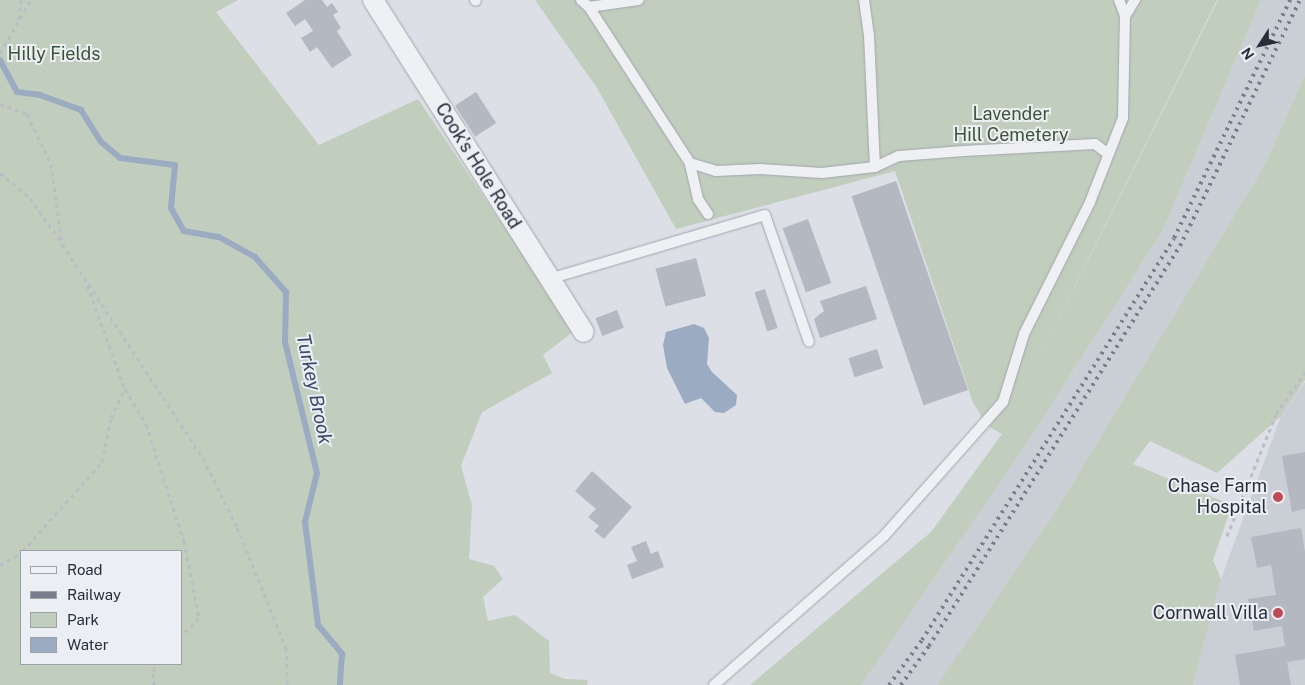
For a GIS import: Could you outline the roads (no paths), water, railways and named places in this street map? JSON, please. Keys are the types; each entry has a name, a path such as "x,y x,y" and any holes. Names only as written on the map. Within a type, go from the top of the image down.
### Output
{"street":[{"name":"Cook's Hole Road","path":"373,0 584,332"}],"lane":[{"path":"639,0 585,4 690,163 698,199 708,214"},
{"path":"864,0 869,35 875,167"},
{"path":"714,685 884,536 1003,402 1024,334 1090,202 1123,118 1125,16 1118,0"},
{"path":"1125,16 1135,0"},
{"path":"690,163 716,171 760,169 822,173 875,167 899,156 992,149 1095,144 1108,153"},
{"path":"549,279 765,215 809,342"}],"water":[{"path":"694,324 704,328 709,338 707,364 712,372 737,395 736,405 724,413 715,412 701,398 685,404 667,368 663,345 666,332"}],"waterway":[{"name":"Turkey Brook","path":"0,60 17,92 40,95 81,110 100,141 120,158 175,165 171,208 184,231 219,237 255,257 286,292 285,342 317,473 305,522 318,625 342,654 340,685"}],"railway":[{"path":"889,685 922,640 1174,238 1290,0"},
{"path":"901,685 929,646 1180,246 1300,0"}],"place":[{"name":"Chase Farm Hospital","path":"1278,497"},
{"name":"Cornwall Villa","path":"1278,613"}],"park label":[{"name":"Hilly Fields","path":"54,54"},
{"name":"Lavender Hill Cemetery","path":"1011,125"}]}
